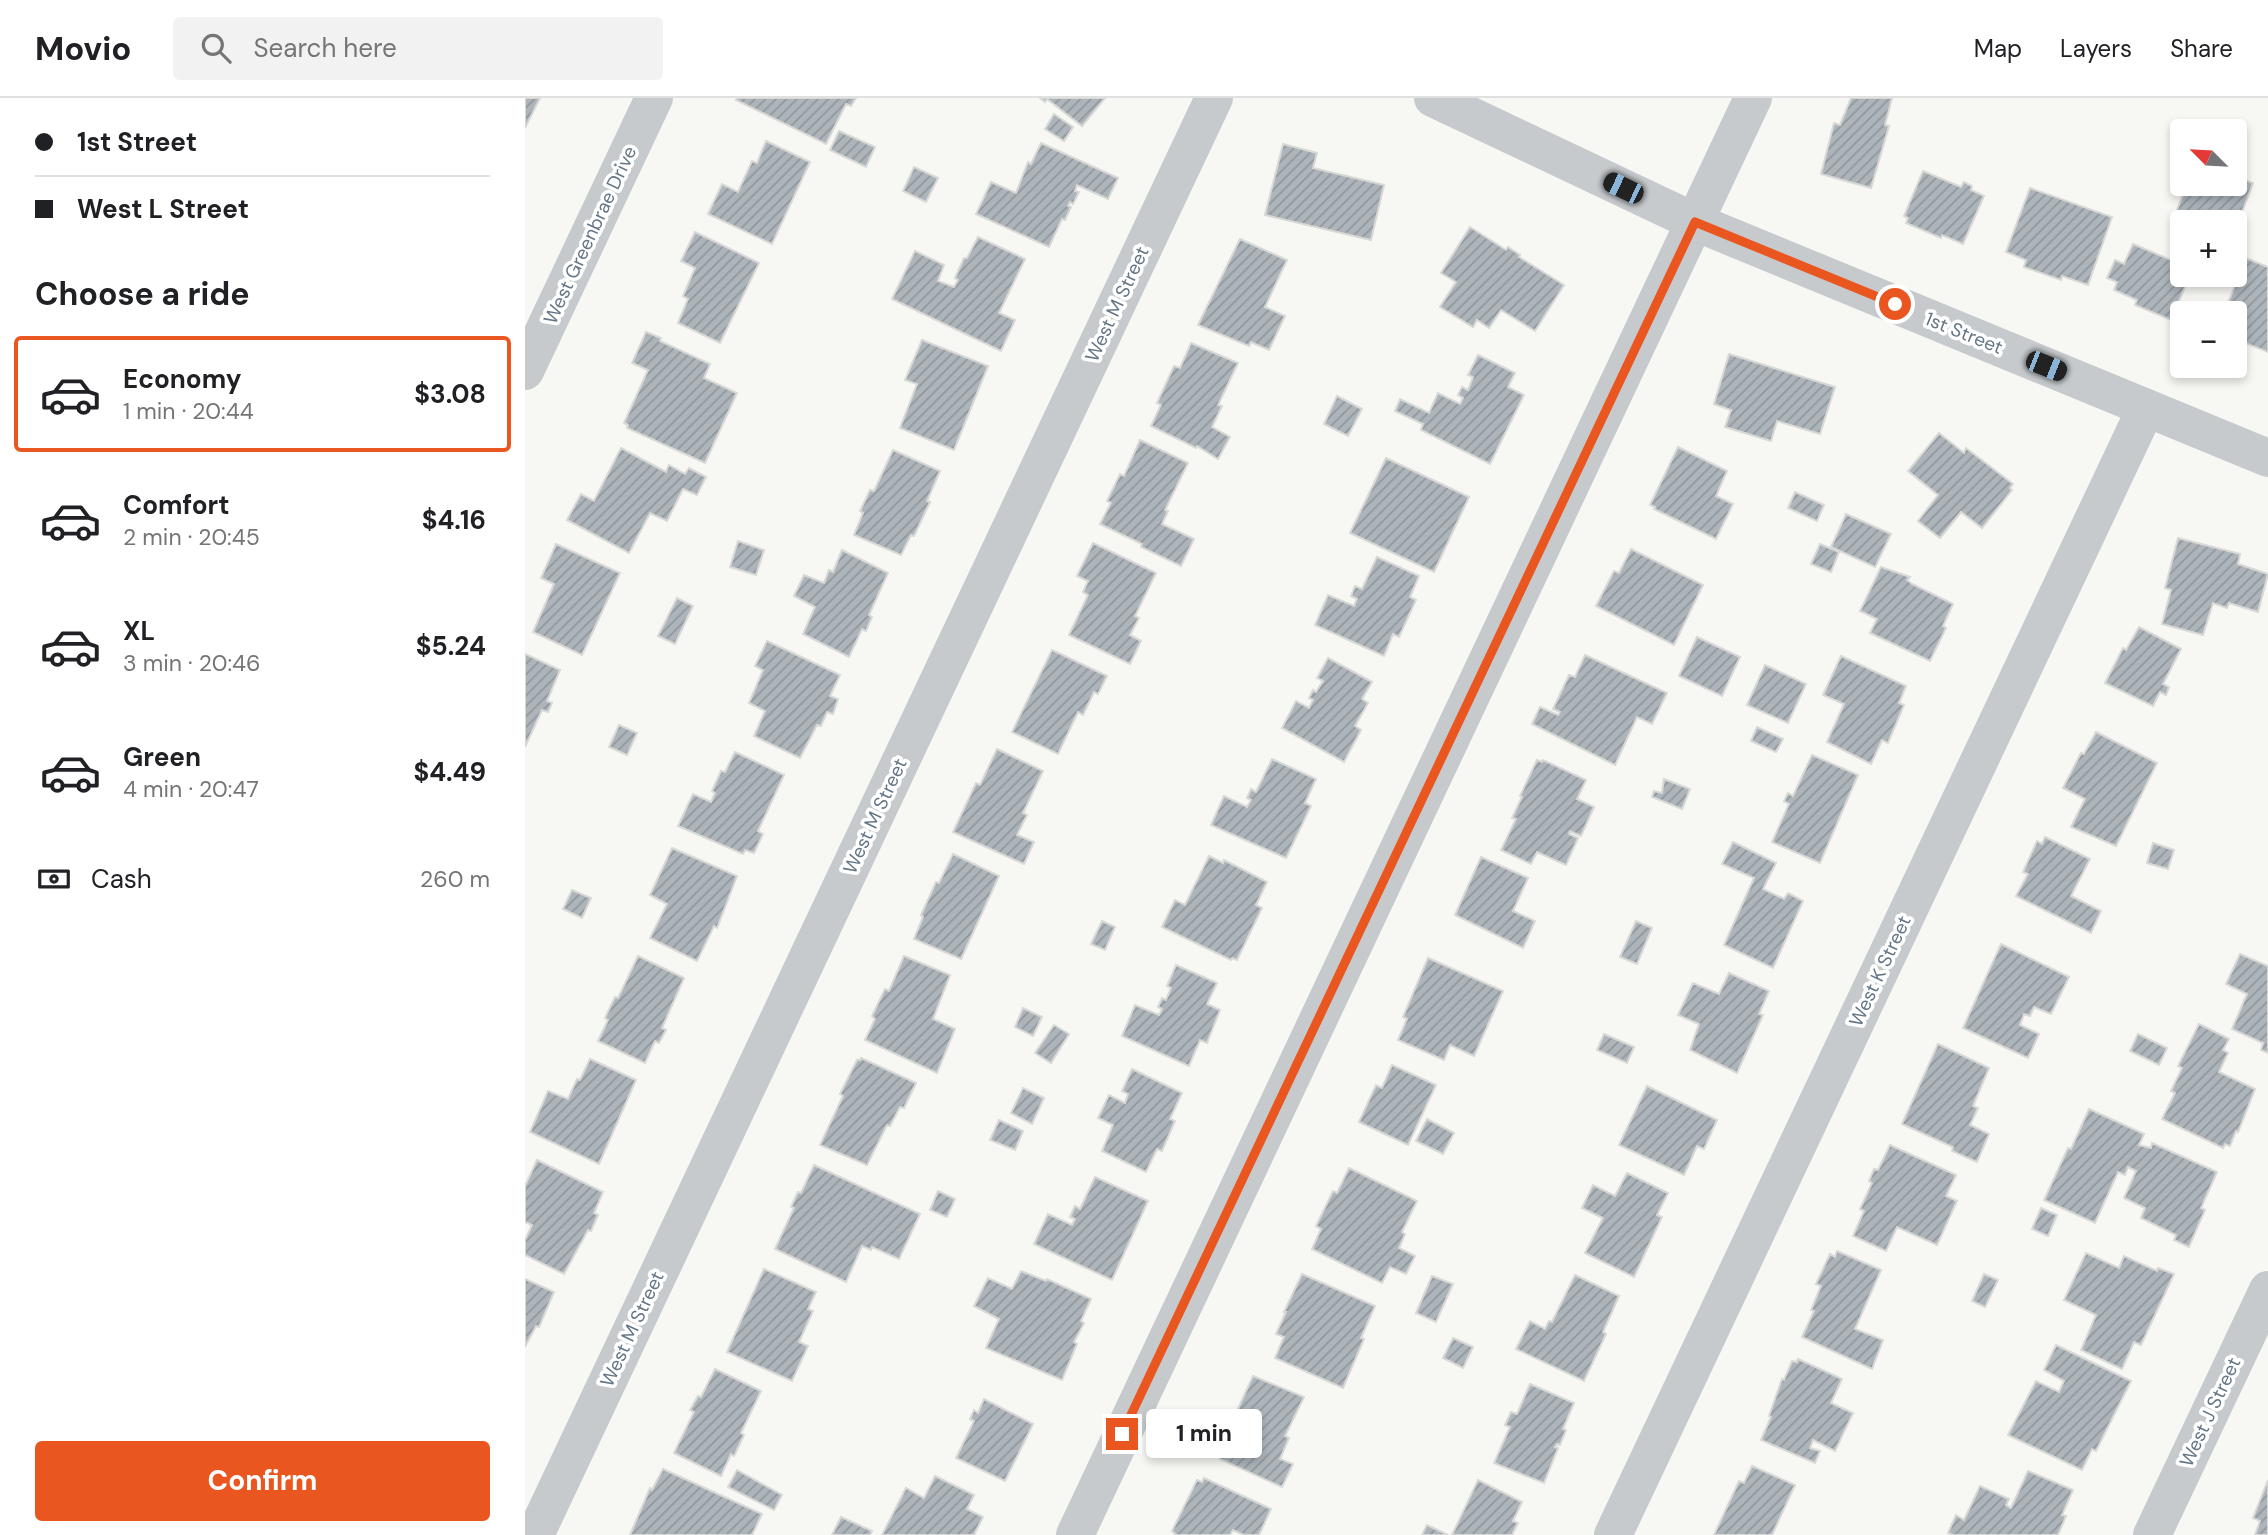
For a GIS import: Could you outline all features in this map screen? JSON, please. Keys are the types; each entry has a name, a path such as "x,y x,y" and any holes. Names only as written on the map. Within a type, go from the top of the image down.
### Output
{"street":[{"name":"West Greenbrae Drive","path":"525,371 654,98"},
{"name":"West M Street","path":"535,1535 1214,98"},
{"name":"1st Street","path":"1433,98 1695,222 2268,458"},
{"path":"1075,1535 1753,98"},
{"name":"West K Street","path":"1613,1535 2146,408"},
{"name":"West J Street","path":"2152,1535 2268,1290"}],"building":[{"path":"525,98 540,98 525,128"},
{"path":"856,98 851,106 846,104 826,144 736,100"},
{"path":"1040,98 1105,98 1082,126 1047,99 1045,102"},
{"path":"1851,98 1892,98 1885,125 1889,126 1871,188 1821,174 1834,123 1840,125"},
{"path":"1054,114 1073,127 1064,141 1045,129"},
{"path":"839,131 875,147 866,167 830,150"},
{"path":"766,141 810,162 772,244 708,214 722,184 738,192 752,161 757,163"},
{"path":"1041,143 1118,178 1108,199 1077,185 1075,191 1079,192 1073,204 1070,202 1068,206 1071,207 1065,220 1062,219 1049,247 976,214 991,182 1016,193 1028,162 1031,164"},
{"path":"1283,144 1317,153 1313,168 1384,185 1371,240 1265,215"},
{"path":"914,167 938,178 926,202 903,191"},
{"path":"1923,171 1961,187 1964,182 1972,186 1971,190 1984,196 1963,244 1906,223 1908,218 1904,216"},
{"path":"2247,181 2253,183 2243,210 2177,210 2182,196 2247,196"},
{"path":"2030,188 2112,217 2088,285 2062,276 2061,280 2024,267 2026,260 2006,252"},
{"path":"1470,227 1506,250 1508,247 1564,285 1535,331 1501,310 1489,328 1477,320 1473,327 1440,307 1456,282 1441,273"},
{"path":"695,232 759,263 720,343 678,323 688,299 683,296 695,268 681,261"},
{"path":"978,237 1025,259 999,313 1015,320 1001,351 892,299 915,251 944,265 938,281 954,287 964,258 967,258"},
{"path":"1240,239 1287,260 1265,307 1285,316 1269,350 1251,342 1249,346 1198,325"},
{"path":"2133,244 2170,260 2170,287 2185,287 2179,301 2170,301 2170,320 2135,305 2137,300 2114,290 2117,282 2107,278 2115,260 2124,264"},
{"path":"2247,258 2268,267 2268,352 2247,344 2247,301 2229,301 2234,287 2247,287"},
{"path":"646,332 710,364 704,378 737,393 705,463 627,428 628,425 624,423 648,370 632,363"},
{"path":"922,340 988,366 954,450 900,428 917,384 905,380"},
{"path":"1191,343 1238,363 1218,405 1222,406 1212,427 1230,437 1218,459 1197,446 1196,448 1151,426 1161,405 1157,403 1174,366 1180,368"},
{"path":"1729,354 1835,387 1820,434 1777,421 1771,441 1725,427 1731,410 1714,404"},
{"path":"1478,355 1515,373 1508,387 1524,395 1490,464 1421,430 1423,424 1395,411 1400,399 1429,413 1438,393 1460,404 1463,398 1458,395 1462,387 1468,390 1473,377 1468,375"},
{"path":"1337,396 1362,409 1348,436 1324,424"},
{"path":"1939,433 1964,453 1966,448 2013,484 2010,488 2012,490 1982,528 1961,512 1940,538 1918,521 1938,495 1908,471"},
{"path":"1140,440 1188,463 1165,510 1168,511 1162,524 1194,539 1181,566 1100,524 1111,503 1107,501 1120,474 1124,476"},
{"path":"1678,447 1727,471 1716,496 1733,504 1716,539 1650,505"},
{"path":"621,448 666,472 669,465 685,474 689,468 706,477 697,495 683,489 667,521 650,513 629,553 567,520 581,494 594,501"},
{"path":"893,450 940,471 927,501 930,502 914,536 911,535 901,555 854,535 863,513 860,511 870,490 874,491"},
{"path":"1386,458 1469,497 1434,572 1350,533"},
{"path":"1795,492 1824,505 1817,521 1788,508"},
{"path":"1846,514 1891,534 1875,567 1831,547"},
{"path":"2178,538 2240,554 2238,564 2268,574 2258,612 2229,603 2227,608 2213,603 2203,635 2162,624 2171,590 2165,588"},
{"path":"738,541 764,550 756,575 730,567"},
{"path":"1093,543 1156,573 1135,616 1139,618 1130,635 1141,641 1130,664 1069,635 1088,595 1083,592 1088,581 1077,576"},
{"path":"556,544 620,573 582,655 533,632 554,584 541,578"},
{"path":"1820,544 1839,552 1831,572 1811,564"},
{"path":"1631,549 1703,585 1674,645 1596,606 1614,571 1619,573"},
{"path":"842,550 888,573 869,615 872,617 866,631 862,629 849,657 803,634 815,607 794,596 804,575 824,583 829,570 833,572"},
{"path":"1377,557 1419,576 1410,597 1416,600 1399,637 1393,634 1384,656 1315,625 1328,595 1354,606 1357,599 1351,596 1355,586 1362,589"},
{"path":"1881,567 1910,577 1907,580 1912,584 1953,604 1943,626 1946,628 1930,661 1870,633 1877,619 1860,611"},
{"path":"677,598 693,606 675,644 658,636"},
{"path":"2139,627 2181,649 2163,684 2169,687 2166,695 2160,692 2153,706 2105,683 2123,648 2126,650"},
{"path":"1697,637 1740,657 1722,696 1679,676"},
{"path":"767,641 840,675 830,696 838,699 833,714 827,712 821,726 817,725 800,758 754,736 765,711 749,703 763,670 755,666"},
{"path":"1052,650 1107,676 1098,694 1094,692 1083,715 1078,712 1058,754 1012,732"},
{"path":"525,654 560,670 547,701 552,703 548,712 542,710 525,747"},
{"path":"1585,655 1667,693 1652,724 1637,717 1615,765 1532,724 1540,707 1558,715 1560,712 1553,709 1569,675 1575,677"},
{"path":"1841,656 1906,686 1899,703 1904,705 1888,743 1882,740 1871,764 1827,742 1844,704 1823,695"},
{"path":"1328,658 1372,682 1362,699 1368,703 1355,726 1361,730 1344,762 1282,728 1296,701 1309,708 1313,700 1309,698 1323,681 1317,678"},
{"path":"1765,665 1806,684 1788,723 1747,705"},
{"path":"619,725 637,733 627,755 609,747"},
{"path":"1757,727 1783,739 1776,752 1751,741"},
{"path":"2096,732 2157,763 2116,846 2071,827 2085,799 2063,788 2081,753 2084,754"},
{"path":"997,749 1043,771 1023,813 1027,815 1017,835 1034,842 1024,864 953,832 976,783 980,785"},
{"path":"735,752 784,775 758,831 763,834 754,853 745,850 743,854 678,826 693,794 711,802 715,793 712,791 721,771 725,772"},
{"path":"1812,755 1858,775 1820,863 1772,842 1789,804 1784,801 1788,793 1793,796"},
{"path":"1272,759 1316,779 1305,803 1311,806 1286,858 1211,825 1224,796 1247,807 1251,800 1247,798 1251,789 1256,792"},
{"path":"1537,760 1543,760 1586,780 1577,799 1594,807 1581,836 1570,831 1569,834 1578,838 1566,865 1537,852 1531,864 1501,850 1516,819 1512,818 1522,797 1520,796"},
{"path":"1664,779 1690,789 1682,809 1652,797 1654,791 1662,793"},
{"path":"2045,837 2090,859 2071,896 2101,911 2091,933 2016,896 2028,874 2023,872 2037,841 2042,844"},
{"path":"1733,842 1776,863 1763,889 1784,899 1788,893 1803,901 1773,968 1724,945 1754,878 1722,864"},
{"path":"2153,843 2174,850 2168,869 2147,863"},
{"path":"672,848 737,876 717,928 714,926 697,961 650,938 667,904 650,895"},
{"path":"953,854 999,876 961,959 914,939 923,917 921,915 936,882 939,883"},
{"path":"1209,856 1223,863 1224,860 1267,882 1256,905 1262,908 1237,960 1231,960 1162,927 1175,900 1185,905"},
{"path":"1481,857 1528,878 1513,911 1535,921 1523,948 1455,915"},
{"path":"572,890 591,898 582,918 563,909"},
{"path":"1102,921 1115,927 1105,950 1091,944"},
{"path":"1636,921 1652,928 1637,964 1620,957"},
{"path":"2001,944 2069,977 2051,1014 2034,1007 2030,1016 2024,1014 2020,1025 2039,1034 2028,1058 1963,1028"},
{"path":"2240,954 2268,966 2268,1053 2261,1050 2263,1043 2232,1029 2247,994 2226,984"},
{"path":"638,956 684,978 662,1028 666,1030 659,1043 655,1041 645,1063 598,1041 608,1020 605,1018"},
{"path":"904,956 950,975 933,1019 955,1029 937,1073 865,1040 875,1019 872,1016 885,989 889,991"},
{"path":"1428,958 1503,991 1474,1056 1450,1045 1444,1060 1398,1040 1407,1019 1403,1017"},
{"path":"1176,965 1217,983 1207,1004 1220,1010 1207,1043 1200,1040 1189,1066 1122,1036 1135,1005 1159,1015 1162,1009 1158,1007 1162,998 1166,1000 1171,988 1167,986"},
{"path":"1729,973 1769,991 1759,1014 1763,1015 1737,1073 1690,1050 1699,1024 1678,1015 1693,983 1719,994"},
{"path":"1023,1008 1042,1017 1033,1036 1015,1027"},
{"path":"2199,1024 2229,1039 2223,1050 2228,1053 2219,1072 2255,1089 2238,1132 2236,1131 2230,1146 2225,1144 2223,1148 2162,1119 2175,1093 2171,1091 2182,1068 2178,1066"},
{"path":"1054,1025 1069,1034 1051,1063 1035,1053"},
{"path":"1604,1034 1634,1047 1627,1063 1597,1050"},
{"path":"2138,1034 2167,1048 2159,1065 2130,1051"},
{"path":"1938,1044 1989,1068 1973,1106 1978,1108 1970,1125 1989,1134 1977,1162 1952,1151 1953,1147 1902,1124"},
{"path":"861,1058 916,1083 904,1108 900,1107 890,1126 887,1125 867,1165 820,1145 843,1096 840,1094 857,1060"},
{"path":"590,1059 636,1080 599,1164 530,1132 548,1091 568,1099"},
{"path":"1392,1065 1436,1085 1408,1145 1359,1122 1376,1085 1382,1088"},
{"path":"1132,1069 1182,1093 1170,1119 1175,1121 1162,1151 1157,1149 1146,1172 1102,1151 1113,1125 1098,1118 1109,1095 1125,1103 1128,1094 1122,1091"},
{"path":"1647,1086 1717,1120 1704,1149 1697,1146 1684,1175 1619,1145"},
{"path":"1023,1088 1044,1098 1032,1124 1011,1113"},
{"path":"2089,1109 2144,1134 2139,1145 2151,1148 2152,1143 2217,1172 2201,1208 2205,1210 2189,1247 2174,1240 2176,1235 2141,1218 2145,1208 2124,1198 2136,1171 2128,1167 2125,1175 2118,1172 2095,1223 2044,1200"},
{"path":"1427,1119 1454,1133 1443,1154 1416,1141"},
{"path":"999,1120 1023,1131 1015,1150 990,1140"},
{"path":"1890,1145 1956,1175 1946,1196 1957,1201 1937,1245 1897,1227 1886,1251 1853,1236 1864,1211 1860,1209 1872,1183 1869,1181 1874,1169 1878,1170"},
{"path":"537,1160 603,1192 594,1213 598,1215 591,1231 588,1230 564,1274 525,1255 525,1240 532,1225 525,1222 525,1186"},
{"path":"814,1165 920,1214 899,1259 872,1247 871,1250 862,1246 846,1282 775,1249 794,1208 791,1207"},
{"path":"1349,1168 1417,1201 1402,1232 1405,1234 1399,1248 1415,1256 1406,1274 1390,1267 1382,1283 1312,1249 1321,1229 1316,1226 1333,1191 1337,1193"},
{"path":"1627,1173 1668,1193 1657,1215 1662,1217 1634,1277 1585,1253 1603,1218 1582,1208 1593,1185 1615,1196"},
{"path":"1095,1177 1148,1201 1112,1280 1034,1244 1048,1214 1072,1225 1075,1219 1070,1217 1075,1206 1080,1209"},
{"path":"938,1191 955,1199 947,1217 930,1210"},
{"path":"2041,1208 2057,1215 2048,1236 2032,1229"},
{"path":"1837,1251 1881,1270 1855,1329 1883,1340 1872,1369 1802,1337 1814,1311 1811,1310 1821,1286 1816,1284 1830,1254 1835,1257"},
{"path":"2086,1253 2119,1268 2124,1256 2157,1271 2158,1268 2174,1274 2141,1345 2134,1342 2122,1369 2081,1350 2096,1315 2064,1300"},
{"path":"764,1269 816,1292 808,1309 813,1311 799,1342 808,1346 792,1381 727,1352"},
{"path":"1021,1271 1046,1281 1047,1279 1091,1299 1062,1380 986,1348 999,1319 974,1306 988,1278 1012,1289"},
{"path":"1302,1274 1375,1306 1343,1388 1275,1358 1284,1337 1276,1334"},
{"path":"1984,1274 1998,1280 1985,1307 1972,1301"},
{"path":"1575,1275 1619,1296 1603,1332 1606,1334 1584,1381 1516,1349 1530,1321 1545,1329 1549,1321 1552,1322"},
{"path":"1432,1276 1453,1284 1436,1322 1416,1313"},
{"path":"525,1279 554,1292 539,1327 536,1326 525,1347"},
{"path":"1453,1338 1473,1347 1463,1368 1443,1358"},
{"path":"2056,1345 2131,1381 2096,1451 2092,1449 2082,1470 2008,1435 2036,1381 2059,1392 2064,1381 2044,1370"},
{"path":"1798,1359 1842,1379 1831,1403 1853,1413 1835,1451 1813,1440 1810,1448 1820,1451 1815,1463 1761,1440 1782,1379 1784,1380 1792,1361 1797,1362"},
{"path":"715,1369 761,1391 741,1433 744,1435 721,1476 674,1453 694,1412 690,1410 698,1396 701,1397"},
{"path":"1253,1376 1304,1397 1285,1436 1289,1438 1280,1459 1293,1464 1282,1487 1220,1459 1241,1415 1236,1413"},
{"path":"1530,1384 1574,1403 1563,1429 1566,1430 1560,1445 1555,1447 1558,1448 1544,1483 1494,1463 1510,1427 1505,1425 1511,1412 1517,1414"},
{"path":"984,1399 1033,1424 1005,1481 956,1458 974,1421 970,1419 974,1410 978,1413"},
{"path":"1752,1466 1795,1485 1772,1535 1714,1535 1739,1481 1744,1483"},
{"path":"663,1469 762,1514 752,1535 630,1535 650,1488 652,1490"},
{"path":"737,1470 782,1495 774,1510 728,1487"},
{"path":"2028,1471 2073,1490 2062,1515 2066,1516 2058,1535 1948,1533 1956,1515 1964,1520 1980,1486 2009,1499 2006,1505 2011,1508"},
{"path":"935,1476 974,1495 967,1509 983,1517 974,1535 882,1535 906,1488 924,1498"},
{"path":"1204,1478 1271,1509 1259,1535 1244,1535 1233,1530 1230,1535 1176,1535 1172,1531 1197,1480 1202,1482"},
{"path":"1478,1480 1522,1502 1513,1521 1518,1523 1512,1535 1452,1535"},
{"path":"2268,1480 2268,1535 2255,1535 2260,1521 2253,1518"},
{"path":"841,1517 872,1531 870,1535 832,1535"},
{"path":"1427,1525 1448,1535 1422,1535"}],"route":[{"path":"1122,1434 1695,222 1895,304"}]}
